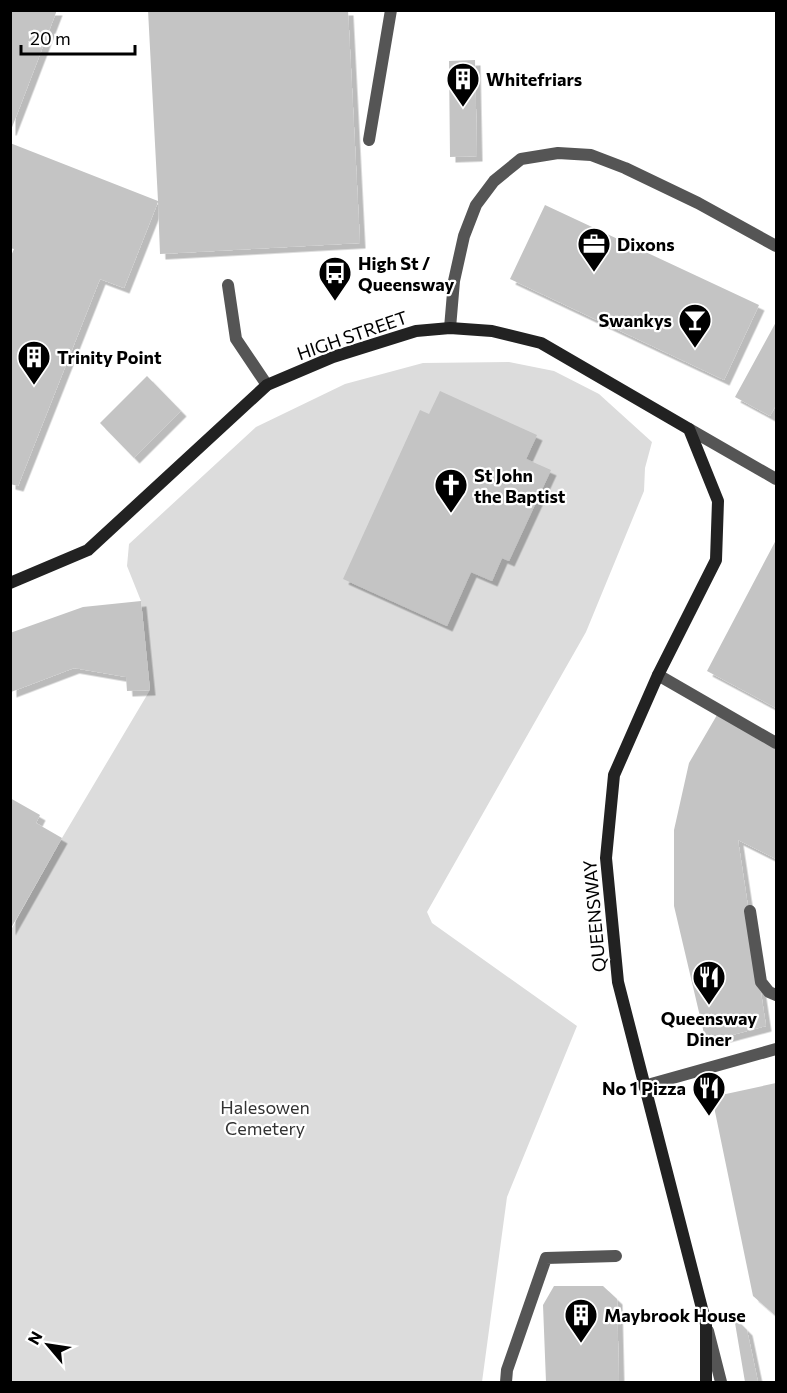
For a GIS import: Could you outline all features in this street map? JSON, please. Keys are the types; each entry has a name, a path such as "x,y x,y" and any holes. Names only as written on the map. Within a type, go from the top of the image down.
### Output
{"main road":[{"name":"HIGH STREET","path":"10,583 88,550 267,385 333,357 416,331 450,328 492,331 541,343 689,429"},
{"name":"QUEENSWAY","path":"689,429 718,501 716,560 658,675 614,775 606,858 618,982 706,1323 706,1383"}],"street":[{"path":"369,140 391,10"},
{"path":"450,328 454,281 464,236 476,205 494,181 521,159 558,153 591,155 625,168 698,203 777,246"},
{"path":"228,285 236,339 267,385"},
{"name":"HIGH STREET","path":"689,429 777,478"},
{"path":"658,675 777,743"},
{"path":"750,911 761,982 764,987 777,995"},
{"path":"644,1086 777,1049"},
{"path":"506,1383 507,1370 546,1258 616,1256"},
{"path":"706,1323 721,1383"}],"green space":[{"name":"Halesowen Cemetery","path":"509,362 554,371 599,394 652,442 645,468 644,491 586,632 427,912 432,923 577,1026 507,1197 482,1382 11,1382 11,930 62,838 150,690 141,601 127,566 129,544 256,427 345,384 423,363"}],"building":[{"path":"10,10 57,10 11,130 10,130"},
{"path":"148,10 348,10 360,243 160,254 158,202 124,288 100,279 18,486 10,484 10,258 14,249 10,248 10,143 158,201"},
{"name":"Whitefriars","path":"475,60 477,156 450,157 449,61"},
{"path":"545,205 759,305 724,380 510,279"},
{"path":"776,322 776,405 770,416 735,397"},
{"path":"147,376 181,411 134,458 100,423"},
{"name":"St John the Baptist","path":"440,391 537,435 526,459 551,470 509,561 502,558 492,581 471,572 447,626 343,579 420,410 429,414"},
{"path":"776,540 776,708 707,671"},
{"path":"141,601 150,690 127,691 126,677 74,668 11,692 10,633 83,607"},
{"path":"717,715 776,749 776,859 738,840 766,1026 706,1042 674,906 674,830 689,763"},
{"path":"10,798 40,815 36,823 62,838 10,930"},
{"path":"776,1083 776,1316 753,1296 712,1097"},
{"name":"Maybrook House","path":"554,1286 603,1286 617,1299 619,1382 546,1382 543,1305"},
{"path":"734,1317 747,1330 758,1382 745,1382"}],"place":[{"name":"Whitefriars","path":"463,108"},
{"name":"Dixons","path":"594,273"},
{"name":"High St / Queensway","path":"335,302"},
{"name":"Swankys","path":"695,349"},
{"name":"Trinity Point","path":"34,386"},
{"name":"St John the Baptist","path":"451,514"},
{"name":"Queensway Diner","path":"709,1006"},
{"name":"No 1 Pizza","path":"709,1117"},
{"name":"Maybrook House","path":"581,1344"}]}
